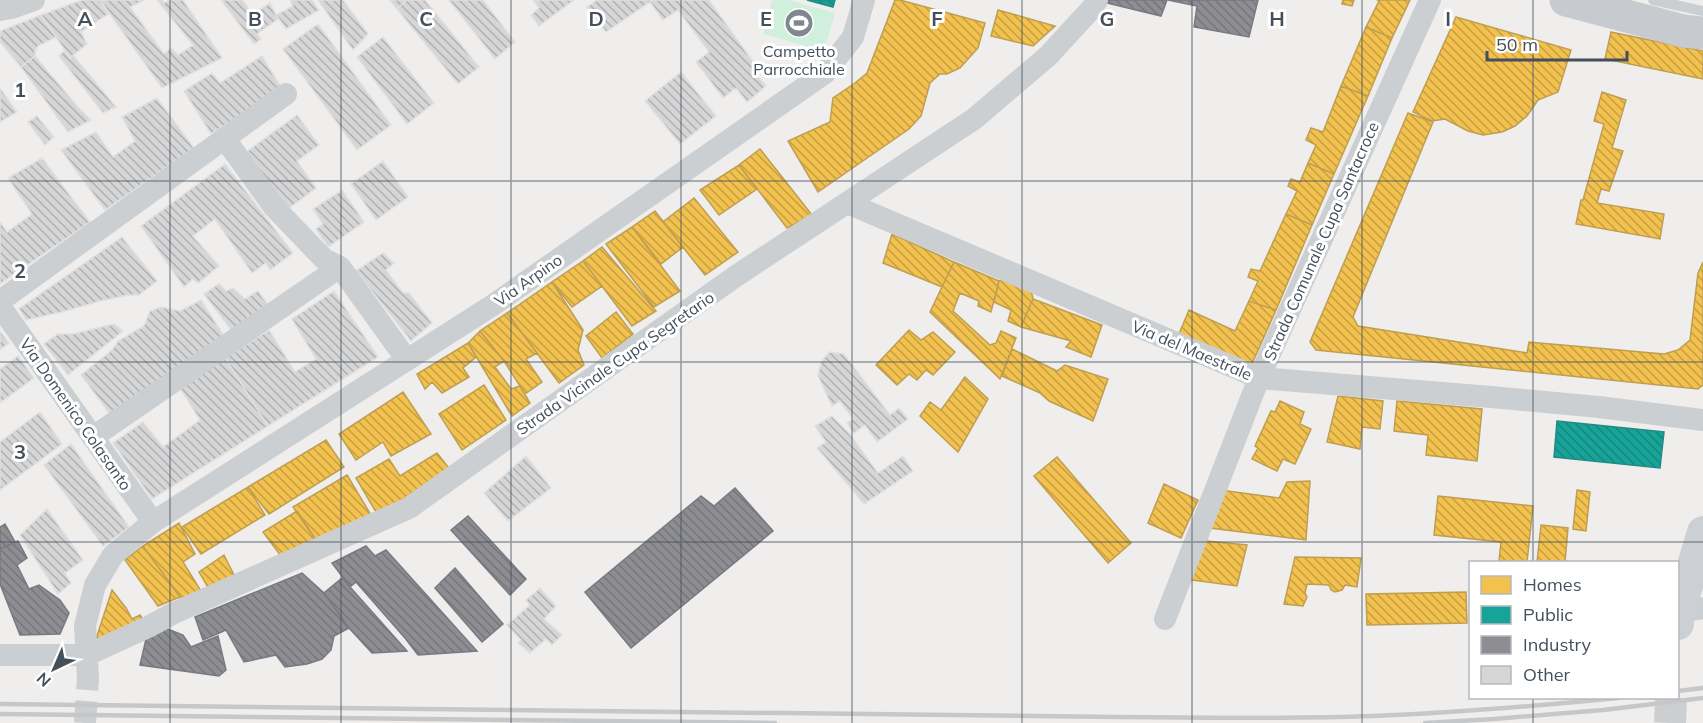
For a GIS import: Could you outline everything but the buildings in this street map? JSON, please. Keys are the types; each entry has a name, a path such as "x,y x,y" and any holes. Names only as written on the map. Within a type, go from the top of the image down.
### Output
{"main road":[{"path":"1566,0 1683,31 1703,33"}],"street":[{"path":"0,10 34,0"},
{"name":"Via Arpino","path":"88,678 85,626 95,585 113,555 153,522 493,305 825,73 853,37 864,0"},
{"name":"Strada Vicinale Cupa Segretario","path":"87,655 174,613 409,508 736,276 974,119 1048,56 1093,7 1096,0"},
{"name":"Strada Comunale Cupa Santacroce","path":"1165,619 1259,378 1430,0"},
{"path":"0,304 286,94"},
{"path":"225,139 274,207 324,259 340,267 407,360"},
{"name":"Via del Maestrale","path":"847,203 1259,378 1599,407 1703,420"},
{"path":"93,437 340,267"},
{"name":"Via Domenico Colasanto","path":"0,304 153,522"},
{"path":"1687,615 1703,532"},
{"path":"0,655 87,655"}],"lane":[{"path":"1653,0 1703,11"}],"green space":[{"name":"Campetto Parrocchiale","path":"772,0 789,0 835,13 824,51 763,34"}],"tunnel":[{"path":"85,723 88,678"},
{"path":"1670,723 1671,699"}],"railway":[{"path":"1679,691 1703,688"},
{"path":"1425,723 1603,710 1703,698"},
{"path":"0,704 1276,718 1434,713 1606,699"},
{"path":"0,714 775,723"}],"place":[{"name":"Campetto Parrocchiale","path":"799,23"}]}
